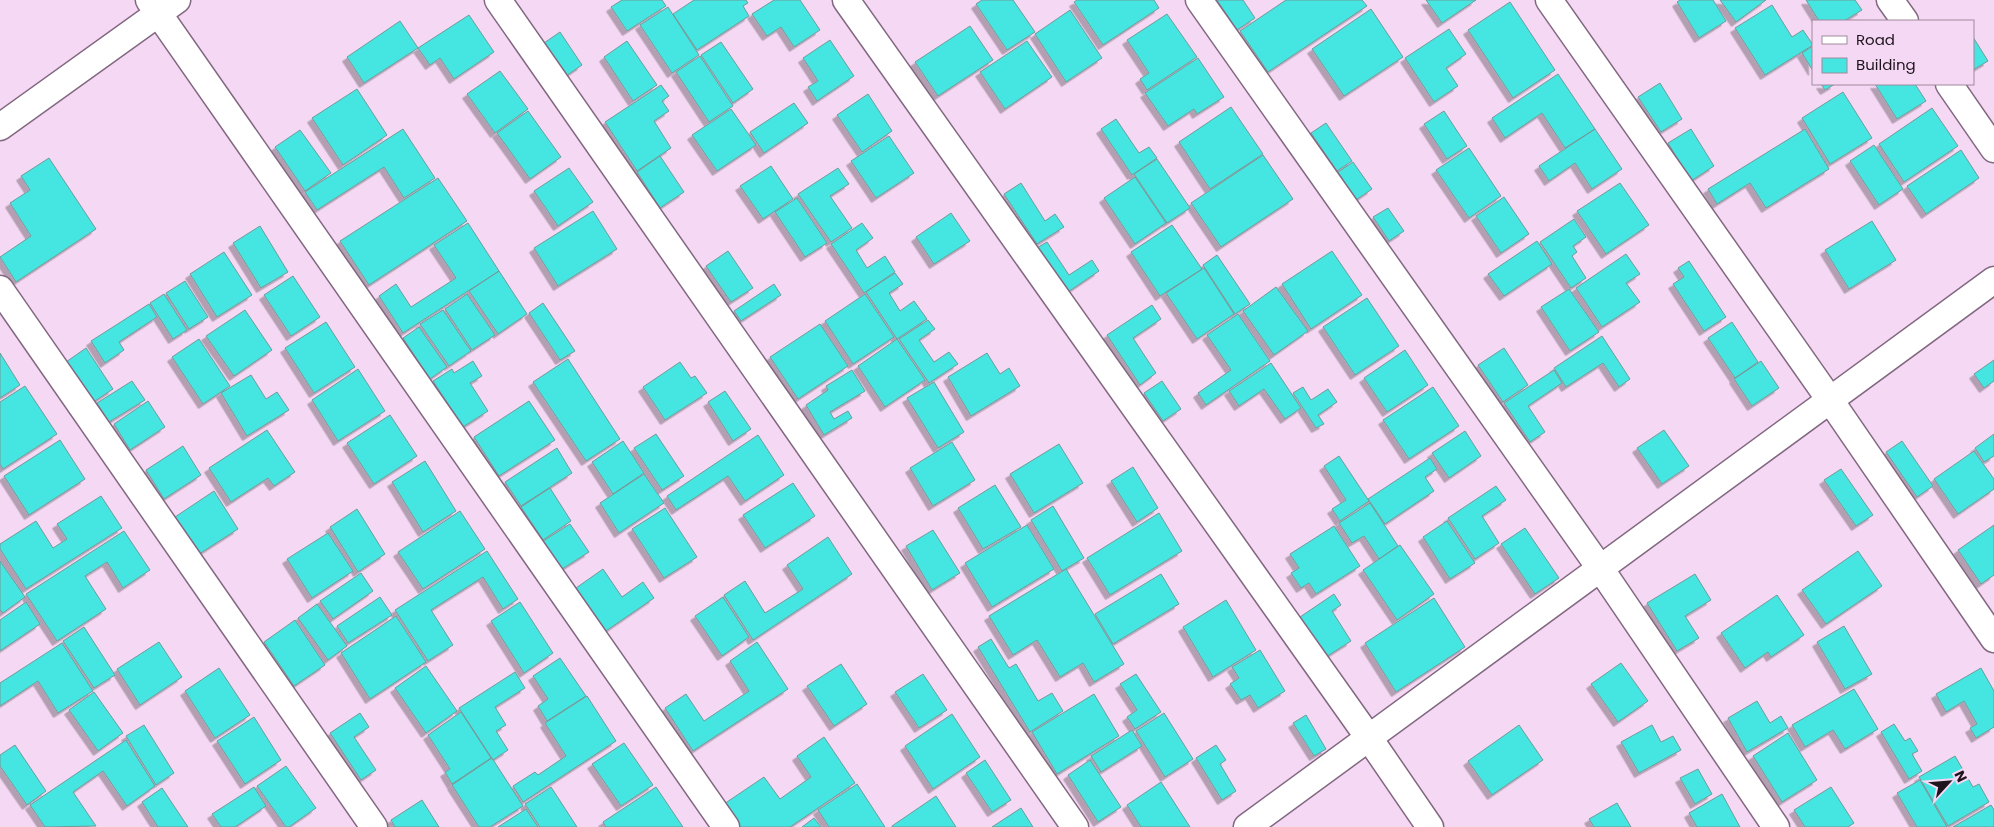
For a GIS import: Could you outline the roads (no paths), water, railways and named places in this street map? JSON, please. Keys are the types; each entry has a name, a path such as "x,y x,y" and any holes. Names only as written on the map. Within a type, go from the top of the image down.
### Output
{"street":[{"path":"498,0 1075,827"},
{"path":"846,0 1369,738 1430,827"},
{"path":"1199,0 1600,568 1776,827"},
{"path":"1550,0 1830,400 1994,639"},
{"path":"1890,0 1904,20"},
{"path":"0,127 162,4 726,827"},
{"path":"1950,85 1994,149"},
{"path":"1247,827 1994,280"},
{"path":"0,289 374,827"}]}
